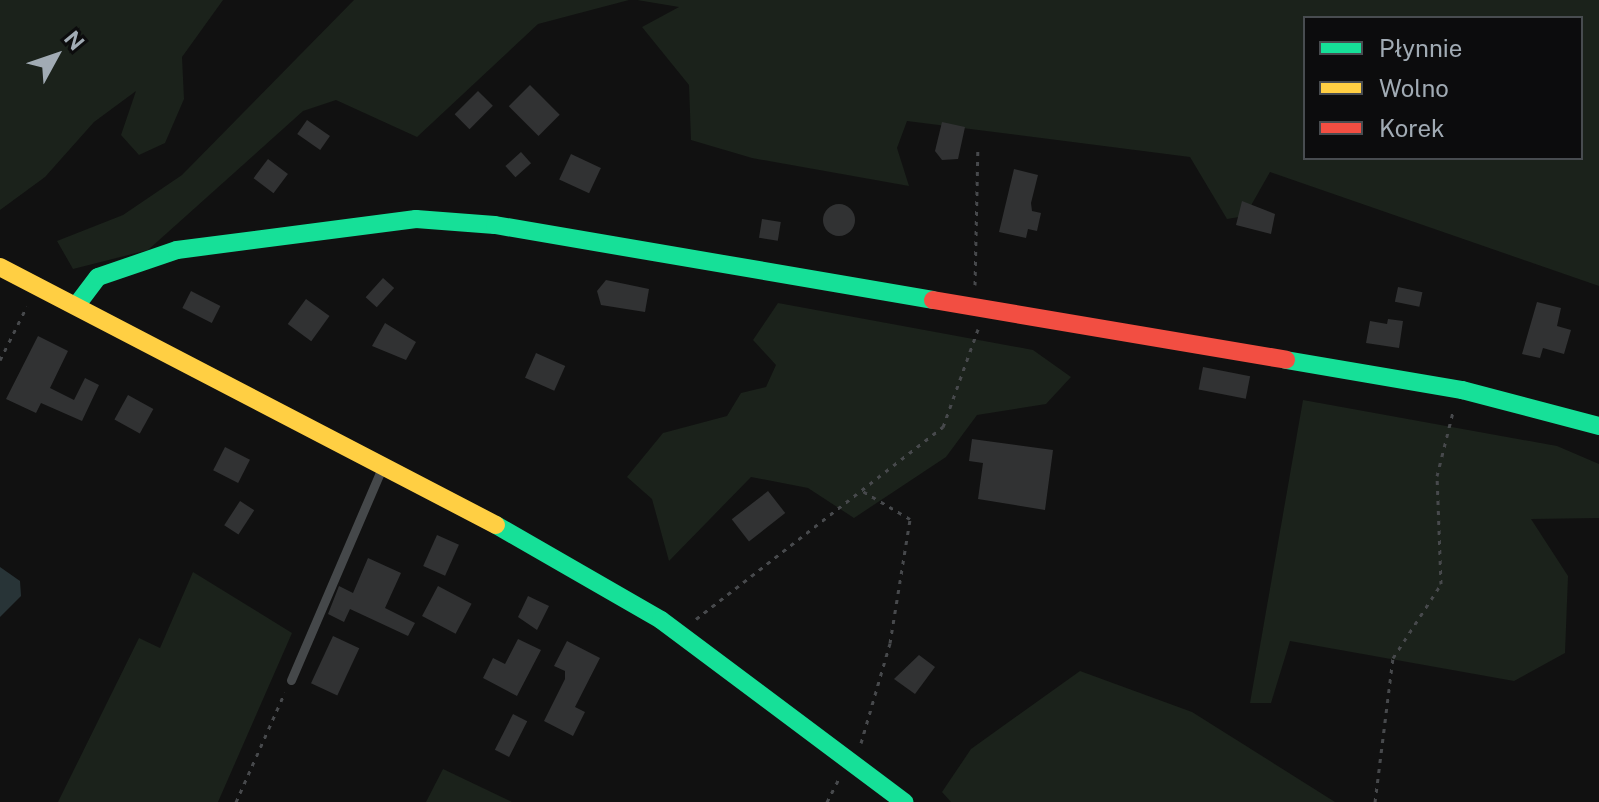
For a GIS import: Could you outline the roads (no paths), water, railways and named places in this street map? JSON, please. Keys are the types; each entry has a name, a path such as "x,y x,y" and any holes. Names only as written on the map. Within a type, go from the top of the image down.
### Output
{"street":[{"path":"76,306 98,277 177,250 416,219 495,225 1462,390 1599,426"},
{"path":"0,267 571,564 678,632 904,802"}],"lane":[{"path":"291,680 383,465"}]}
